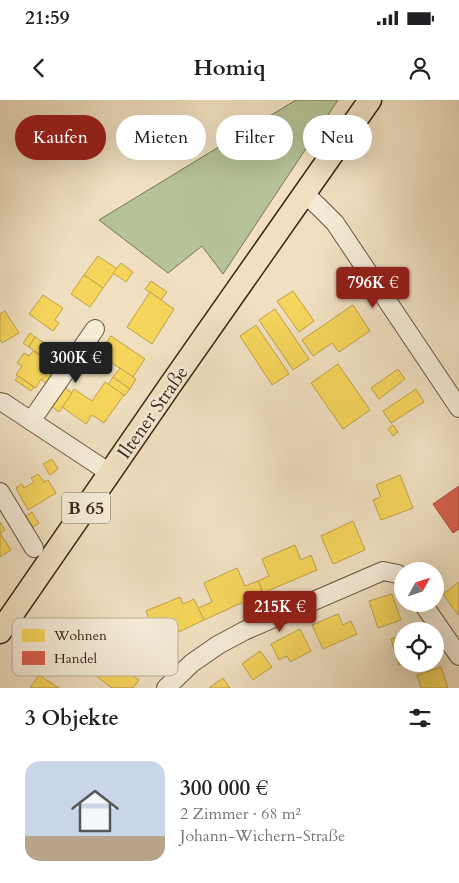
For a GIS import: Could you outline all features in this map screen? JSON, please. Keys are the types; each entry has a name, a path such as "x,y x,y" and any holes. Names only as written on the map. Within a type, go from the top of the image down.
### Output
{"main road":[{"name":"B 65","path":"304,193 370,100"},
{"name":"Iltener Straße","path":"0,632 304,193"}],"street":[{"path":"304,193 334,223 459,408"},
{"path":"32,421 95,329"},
{"path":"0,402 110,473"},
{"path":"0,492 34,548"},
{"path":"166,688 192,663 218,645 244,631 383,571 394,573"},
{"path":"429,612 459,656"}],"green space":[{"path":"296,100 338,100 328,115 303,115 303,153 223,274 202,246 168,273 99,220 198,160 206,160 206,155 216,149 216,160 293,160 293,115 271,115"}],"building: Wohnen":[{"path":"98,256 117,269 103,288 84,275"},
{"path":"121,263 133,272 126,282 113,273"},
{"path":"84,275 103,288 90,307 71,294"},
{"path":"151,281 167,292 161,300 145,289"},
{"path":"293,291 314,321 299,332 277,301"},
{"path":"150,292 174,309 152,344 127,327"},
{"path":"43,295 63,308 55,320 59,323 53,331 29,314"},
{"path":"353,305 370,331 339,352 332,343 313,356 302,340"},
{"path":"275,309 309,359 293,370 259,320"},
{"path":"5,311 19,333 2,343 0,340 0,314"},
{"path":"256,325 289,374 272,385 240,336"},
{"path":"30,333 35,337 29,347 23,343"},
{"path":"111,336 145,359 133,377 98,354"},
{"path":"35,337 46,344 39,354 29,347"},
{"path":"33,351 52,364 48,369 53,373 46,383 41,379 36,388 16,375 22,366 17,363 24,353 29,356"},
{"path":"338,364 370,410 343,429 311,383"},
{"path":"120,368 136,379 130,389 113,377"},
{"path":"398,369 405,379 379,399 371,388"},
{"path":"18,376 34,387 31,391 15,380"},
{"path":"113,377 130,389 124,396 108,385"},
{"path":"105,382 124,395 104,423 92,415 86,424 62,407 74,389 92,401"},
{"path":"64,387 72,393 59,412 51,406"},
{"path":"416,389 424,402 391,423 383,411"},
{"path":"393,425 398,432 393,436 388,429"},
{"path":"52,459 58,469 50,475 43,464"},
{"path":"38,474 44,482 48,480 56,493 28,510 16,488 22,484 24,488 34,482 31,478"},
{"path":"400,475 413,508 381,520 373,500 381,497 376,485"},
{"path":"32,512 39,523 33,527 26,516"},
{"path":"353,521 365,550 333,564 321,536"},
{"path":"0,522 5,530 0,533"},
{"path":"0,533 11,550 0,557"},
{"path":"295,545 301,560 311,555 317,570 263,593 258,581 269,576 262,559"},
{"path":"237,568 245,586 258,581 263,593 204,620 198,608 212,602 204,583"},
{"path":"459,582 459,615 444,595 444,593"},
{"path":"392,594 394,612 398,612 401,620 378,628 369,601"},
{"path":"180,597 183,604 194,599 204,620 178,632 178,618 149,618 146,611"},
{"path":"338,614 343,625 351,621 357,634 323,649 312,625"},
{"path":"300,629 311,651 290,662 287,656 279,660 271,644"},
{"path":"394,638 394,649 391,639"},
{"path":"260,651 272,667 253,680 242,664"},
{"path":"426,672 443,672 448,688 421,688 417,675"},
{"path":"38,676 41,676 59,688 30,688"},
{"path":"96,676 133,676 139,680 133,688 112,688"},
{"path":"223,678 230,688 209,688"}],"building: Handel":[{"path":"459,486 459,529 453,533 433,504"}]}
